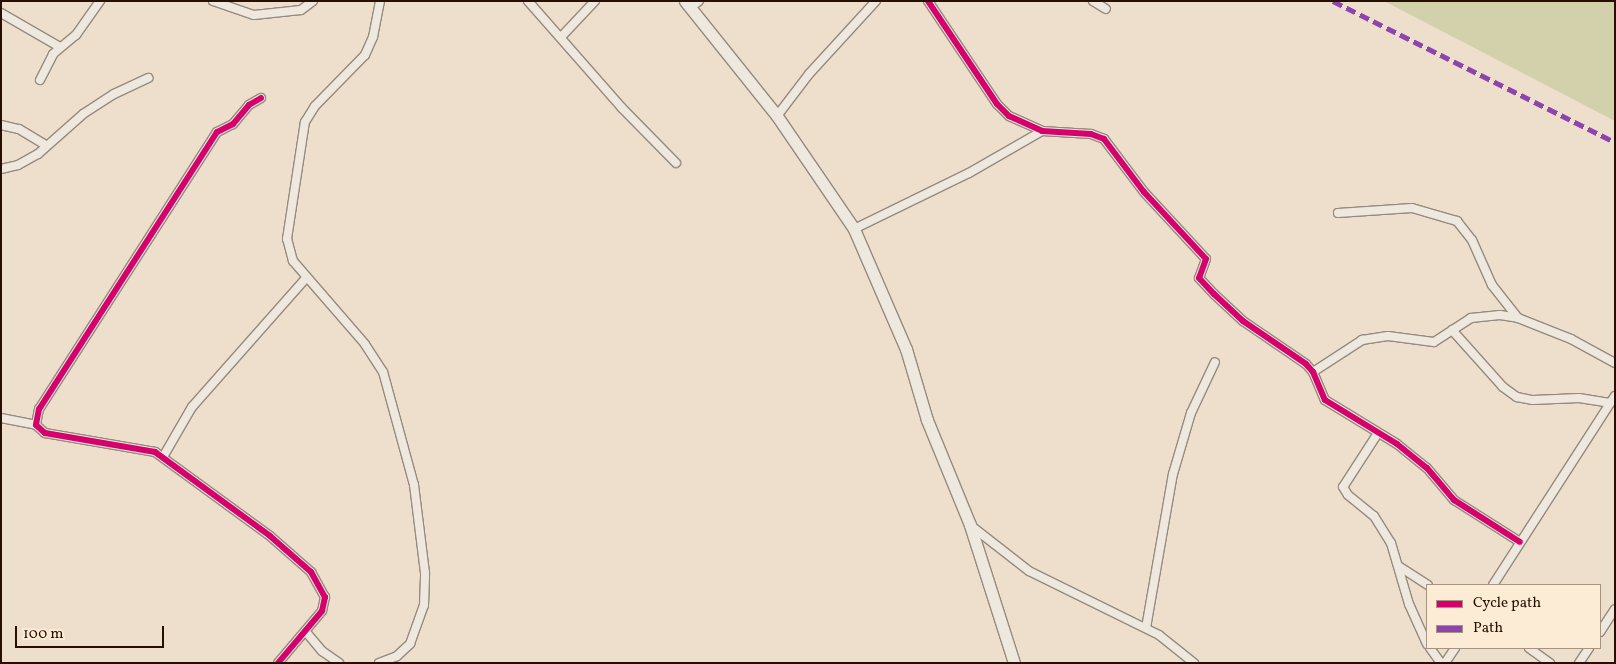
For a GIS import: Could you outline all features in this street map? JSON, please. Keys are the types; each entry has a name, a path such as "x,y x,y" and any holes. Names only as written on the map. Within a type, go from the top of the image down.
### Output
{"street":[{"path":"40,80 53,54 76,35 100,1"},
{"path":"213,1 254,15 301,10 313,1"},
{"path":"379,663 397,656 410,644 424,605 426,573 414,485 383,372 365,344 293,261 287,239 303,127 315,106 365,55 373,37 380,1"},
{"path":"528,1 537,8 562,36 622,108 676,163"},
{"path":"537,8 542,1"},
{"path":"562,36 595,1"},
{"path":"777,116 809,74 876,1"},
{"path":"928,1 997,104 1025,125 1042,131 1091,134 1104,139 1144,192 1206,259 1200,280 1243,321 1300,359 1313,372 1325,400 1378,432 1427,468 1459,504 1520,542"},
{"path":"1093,1 1106,9"},
{"path":"692,3 777,116 854,229 906,349 927,420 970,525 1014,663"},
{"path":"1,13 60,47"},
{"path":"1,170 18,165 46,145 83,114 114,94 149,78"},
{"path":"36,425 39,409 217,132 233,124 249,105 261,98"},
{"path":"1,125 19,129 46,145"},
{"path":"854,229 969,173 1042,131"},
{"path":"1338,213 1412,208 1457,221 1472,240 1492,285 1518,318"},
{"path":"163,457 192,407 306,278"},
{"path":"1313,372 1362,340 1388,336 1434,342 1471,318 1518,318 1571,339 1615,363"},
{"path":"1452,330 1503,387 1517,397 1533,400 1579,398 1612,400 1495,584"},
{"path":"1146,628 1173,474 1191,413 1215,362"},
{"path":"1,418 36,425 44,433 144,448 163,457 270,536 311,572 321,588 325,604 320,617 278,663"},
{"path":"1378,432 1343,487 1348,495 1374,516 1391,543 1400,567 1409,604 1426,642"},
{"path":"970,525 1029,571 1146,628 1170,642 1194,663"},
{"path":"1400,567 1426,584"},
{"path":"1601,631 1614,614"},
{"path":"306,632 322,651 339,663"},
{"path":"1431,649 1441,663"},
{"path":"1446,663 1454,649"},
{"path":"1530,649 1550,663"},
{"path":"1579,663 1588,649"}],"shaded area":[{"path":"1384,1 1615,1 1615,121"}],"marked path":[{"path":"1333,1 1615,142"}],"cycle path":[{"path":"928,1 997,104 1009,116 1042,131 1091,134 1104,139 1144,192 1206,259 1199,278 1214,294 1243,321 1306,364 1313,372 1325,400 1397,444 1427,468 1454,500 1520,542"},
{"path":"261,98 249,105 233,124 217,132 39,409 36,425 45,433 155,452 270,536 311,572 325,597 322,611 278,663"}]}
